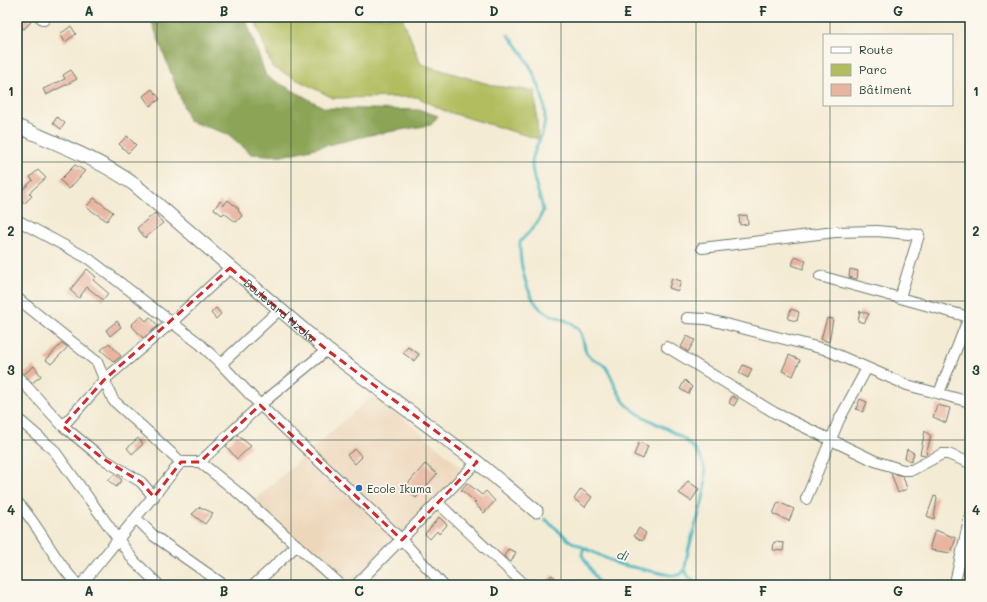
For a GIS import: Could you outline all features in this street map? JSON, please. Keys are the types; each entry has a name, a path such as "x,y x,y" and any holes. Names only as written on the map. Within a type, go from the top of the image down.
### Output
{"street":[{"name":"Boulevard Nzoku","path":"17,126 82,155 121,176 151,198 230,268 327,350 477,462 536,511"},
{"path":"17,220 89,259 170,323 200,344 260,406 402,540 443,585"},
{"path":"702,248 835,232 877,231 919,235 900,297"},
{"path":"64,426 104,380 170,323 230,268"},
{"path":"820,276 968,317 939,393"},
{"path":"19,302 97,362 112,400 182,462 200,462 341,585"},
{"path":"221,364 279,310"},
{"path":"687,318 706,319 824,349 907,385 970,402"},
{"path":"666,347 775,413 875,461 903,470 912,470 919,468 942,454 948,454 970,463"},
{"path":"200,462 260,406 327,350"},
{"path":"806,499 851,396 867,368"},
{"path":"17,376 64,426 102,458 141,482 154,496"},
{"path":"17,418 53,449 134,561 159,585"},
{"path":"81,585 182,462"},
{"path":"356,585 402,540 477,462"},
{"path":"17,502 29,514 67,574 78,585"},
{"path":"438,503 525,585"},
{"path":"956,578 970,516"},
{"path":"136,518 154,536 224,585"},
{"path":"254,585 296,545"}],"highlighted area":[{"path":"230,268 327,350 477,462 402,540 260,405 200,462 181,462 154,497 141,482 102,458 63,426 104,380"}],"shaded area":[{"name":"Ecole Ikuma","path":"374,394 466,471 353,585 339,585 249,505"}],"green space":[{"path":"150,17 245,17 266,76 325,108 421,110 438,116 431,125 370,135 282,156 251,154 228,134 189,121"},
{"path":"254,17 402,17 421,64 495,86 535,91 538,139 445,111 417,97 333,98 272,67"}],"building":[{"path":"26,17 31,22 24,29 19,24"},
{"path":"71,26 76,34 65,42 60,34"},
{"path":"71,70 77,79 46,95 43,89 65,79 63,75"},
{"path":"152,89 160,99 150,106 143,96"},
{"path":"57,117 65,123 61,129 53,123"},
{"path":"127,136 136,145 128,153 119,144"},
{"path":"75,165 85,171 69,189 60,180"},
{"path":"38,170 46,178 29,193 32,196 24,204 21,200 17,204 17,195 33,180 30,177"},
{"path":"94,198 113,212 107,221 86,207"},
{"path":"228,200 239,209 238,210 242,216 236,222 224,213 222,215 214,209 220,201 224,205"},
{"path":"155,213 163,223 145,238 137,228"},
{"path":"747,215 748,224 740,225 739,216"},
{"path":"795,257 806,261 803,269 792,265"},
{"path":"87,269 96,277 93,280 108,293 103,300 87,287 79,298 70,290"},
{"path":"850,269 858,271 857,279 849,277"},
{"path":"672,278 681,281 678,291 669,288"},
{"path":"216,308 221,314 216,319 211,313"},
{"path":"791,309 799,312 797,321 788,319"},
{"path":"860,311 869,314 864,323 858,321"},
{"path":"141,316 146,321 150,317 158,326 143,338 131,325"},
{"path":"827,318 833,319 829,342 821,339"},
{"path":"117,321 121,327 110,336 106,330"},
{"path":"687,336 695,340 688,352 681,347"},
{"path":"62,343 68,347 51,364 46,360"},
{"path":"109,343 121,356 114,362 101,350"},
{"path":"408,347 419,354 414,361 403,353"},
{"path":"789,355 800,360 793,376 782,371"},
{"path":"743,365 752,369 748,378 739,373"},
{"path":"34,366 41,376 32,383 24,374"},
{"path":"685,380 692,387 688,394 680,389"},
{"path":"732,396 738,399 734,406 729,403"},
{"path":"860,399 867,402 863,412 856,409"},
{"path":"937,405 950,408 946,423 933,417"},
{"path":"925,431 931,436 926,455 920,454"},
{"path":"237,435 251,446 237,459 226,446"},
{"path":"138,438 143,444 132,454 127,448"},
{"path":"639,442 648,446 643,459 634,455"},
{"path":"355,449 362,457 355,464 347,455"},
{"path":"907,449 914,453 911,462 905,458"},
{"path":"425,464 437,474 416,498 404,488"},
{"path":"891,473 903,476 907,489 898,493"},
{"path":"115,474 122,480 116,487 108,480"},
{"path":"688,481 699,489 691,501 679,493"},
{"path":"467,483 482,495 486,491 495,501 484,513 474,503 476,502 461,490"},
{"path":"581,489 592,497 585,507 574,499"},
{"path":"934,496 937,497 934,519 927,516"},
{"path":"778,502 794,509 789,521 773,514"},
{"path":"200,507 213,513 205,524 192,514"},
{"path":"439,517 447,525 439,534 437,531 430,539 425,534"},
{"path":"639,528 646,533 642,541 634,536"},
{"path":"935,530 956,538 951,553 931,550 930,546"},
{"path":"774,542 784,543 783,551 773,550"},
{"path":"508,549 516,552 511,562 504,556"},
{"path":"552,575 558,580 554,585 547,582"}],"waterway":[{"path":"508,35 529,65 540,90 544,103 545,115 543,131 532,159 533,176 543,211 537,223 520,242 521,260 529,292 540,308 547,313 568,322 579,330 582,335 586,352 592,359 605,366 618,392 628,406 648,420 681,437 691,445 699,455 704,467 706,478 705,491 686,558 685,570 688,576 699,585"},
{"name":"di","path":"545,519 570,541 618,564 670,575 680,575 685,570"},
{"path":"587,549 583,550 582,555 600,585"}],"place":[{"name":"Ecole Ikuma","path":"359,488"}]}
